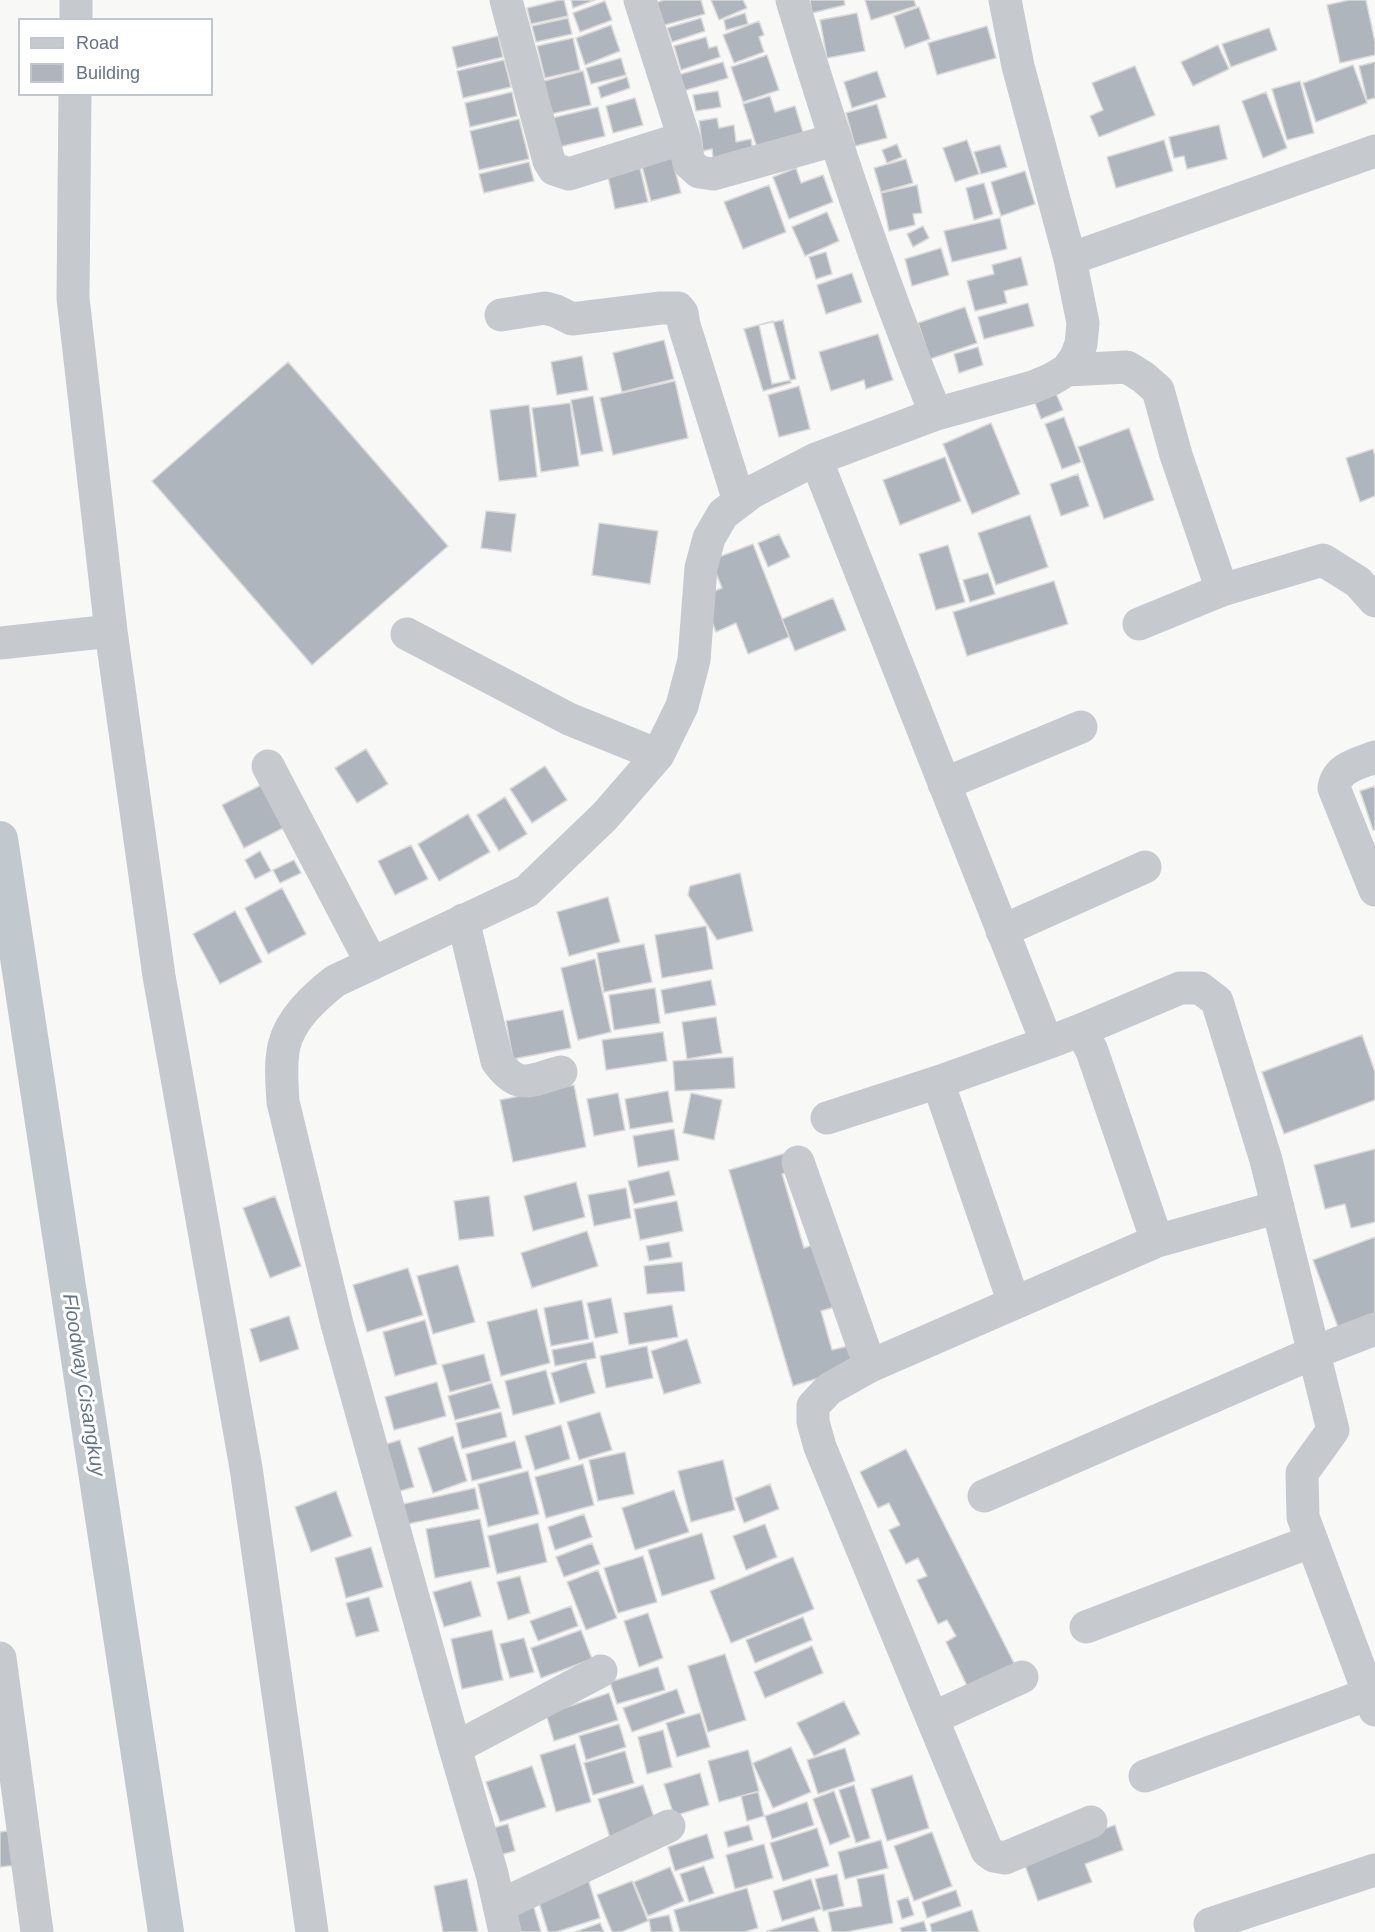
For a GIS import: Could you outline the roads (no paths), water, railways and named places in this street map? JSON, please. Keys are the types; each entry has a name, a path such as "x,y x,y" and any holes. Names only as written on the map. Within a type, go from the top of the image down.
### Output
{"street":[{"path":"76,0 76,18"},
{"path":"506,0 549,161 554,169 569,174 684,138"},
{"path":"640,0 684,138 689,163 699,172 713,174 834,140"},
{"path":"792,0 834,140 936,414"},
{"path":"669,1826 502,1919 492,1874 337,1324 283,1102 281,1072 284,1044 296,1021 311,1000 335,981 527,891 604,816 658,755 682,705 694,660 700,568 709,538 723,514 752,492 816,459 936,414 1033,387 1066,370 1076,357 1081,344 1083,323 1070,260 1018,66 1005,0"},
{"path":"75,96 73,298 111,631 159,976 246,1468 312,1932"},
{"path":"1070,260 1375,151"},
{"path":"501,315 545,308 572,320 661,308 678,308 682,313 739,501"},
{"path":"1066,370 1127,367 1158,390 1176,455 1222,590"},
{"path":"816,459 1047,1043"},
{"path":"1139,624 1222,590 1323,560 1358,582 1375,601"},
{"path":"0,643 111,631"},
{"path":"407,634 569,719 658,755"},
{"path":"944,784 1080,727"},
{"path":"1375,757 1342,770 1336,778 1334,788 1375,890"},
{"path":"268,766 372,964"},
{"path":"1002,931 1145,867"},
{"path":"464,920 497,1061 507,1075 516,1081 523,1082 561,1072"},
{"path":"827,1118 1047,1043 1180,988 1200,988 1217,1001 1266,1160 1333,1431 1302,1473 1303,1517 1372,1702 1145,1776"},
{"path":"1081,1030 1092,1051 1157,1241"},
{"path":"938,1082 1014,1304"},
{"path":"798,1162 870,1366"},
{"path":"1091,1822 1005,1858 994,1856 987,1851 820,1447 813,1422 813,1406 830,1389 870,1366 1157,1241 1278,1207"},
{"path":"984,1496 1313,1353 1375,1329"},
{"path":"1086,1627 1312,1541"},
{"path":"0,1658 37,1932"},
{"path":"455,1748 601,1671"},
{"path":"933,1718 1022,1677"},
{"path":"1210,1924 1375,1870"}],"waterway":[{"name":"Floodway Cisangkuy","path":"0,839 166,1932"}]}
